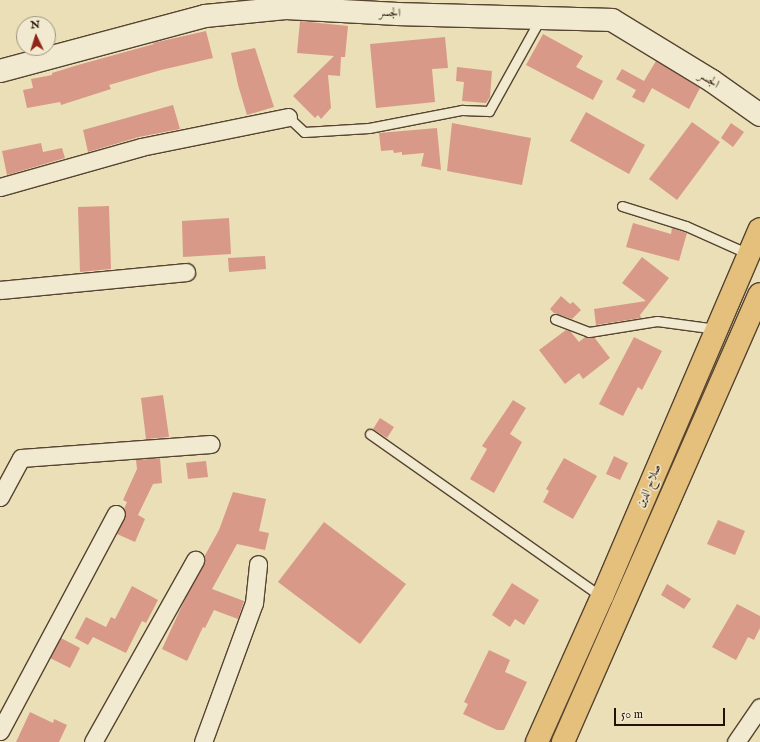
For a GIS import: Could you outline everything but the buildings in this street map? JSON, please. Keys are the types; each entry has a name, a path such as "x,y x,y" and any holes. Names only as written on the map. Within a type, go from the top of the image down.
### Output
{"highway":[{"name":"صلاح الدين","path":"537,742 602,597 760,228"},
{"name":"صلاح الدين","path":"563,742 760,294"}],"street":[{"name":"الجسر","path":"0,71 205,16 286,8 612,20 712,81 760,115"},
{"path":"0,187 141,147 288,116"},
{"path":"0,290 186,272"},
{"path":"0,497 21,458 210,444"},
{"path":"0,731 116,514"},
{"path":"93,742 195,560"},
{"path":"203,742 254,603 258,564"},
{"path":"736,742 760,707"}],"lane":[{"path":"288,116 304,132 369,128 462,110 489,111 541,18"},
{"path":"622,206 686,226 749,254"},
{"path":"555,319 589,332 657,321 716,329"},
{"path":"370,434 602,597"}]}
